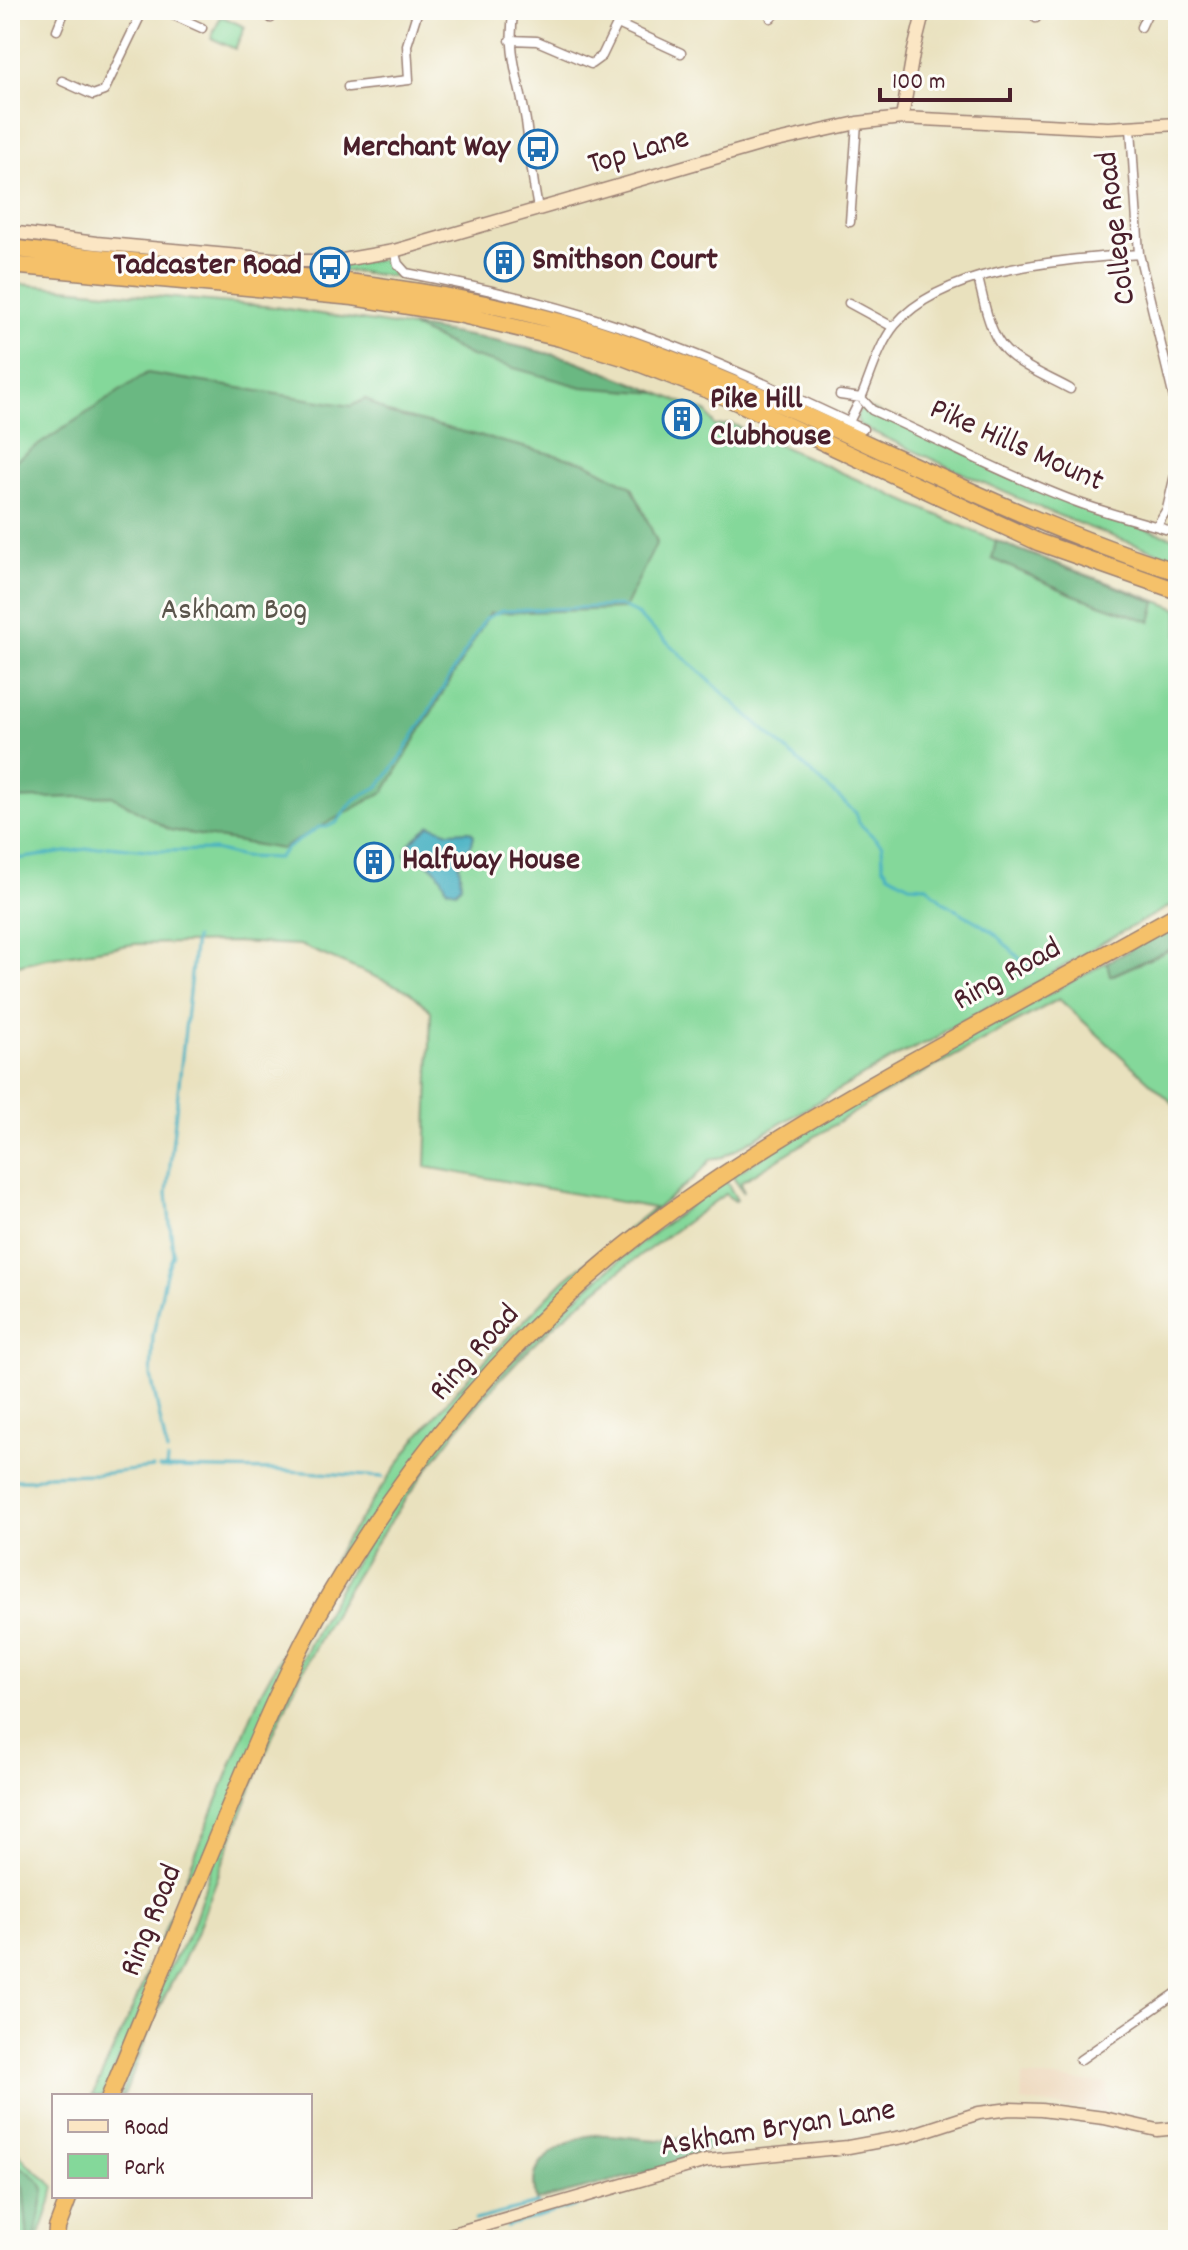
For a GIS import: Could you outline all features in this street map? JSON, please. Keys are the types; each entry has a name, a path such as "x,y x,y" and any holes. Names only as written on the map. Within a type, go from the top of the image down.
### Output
{"highway":[{"path":"10,248 357,282 473,301 566,324 629,343 705,372 1041,523 1178,572"},
{"path":"12,266 353,297 458,314 560,338 623,357 726,397 1038,542 1178,591"},
{"name":"Ring Road","path":"111,2094 258,1738 306,1637 375,1523 472,1396 580,1285 641,1234 724,1173 832,1107 1178,914"},
{"path":"54,2236 68,2198"}],"street":[{"path":"57,30 65,10"},
{"path":"62,81 93,95 104,91 143,10"},
{"path":"162,10 202,28"},
{"path":"409,91 407,45 418,10"},
{"path":"514,10 510,40 526,121 530,170 538,208"},
{"path":"510,40 537,41 591,64 602,56 624,10"},
{"path":"771,18 780,10"},
{"path":"902,118 921,10"},
{"path":"1141,27 1149,10"},
{"path":"618,24 681,53"},
{"path":"348,87 409,80"},
{"name":"Top Lane","path":"394,251 761,144 857,123 902,118 1131,128 1178,124"},
{"path":"857,123 850,218 862,215"},
{"name":"College Road","path":"1131,128 1139,254 1178,415"},
{"path":"10,232 113,245 308,261 350,260 394,251 398,264 406,273 525,299 632,330 709,359 863,429"},
{"path":"849,422 893,327 925,298 978,278 1038,264 1139,254"},
{"path":"978,278 992,329 1002,347 1070,389"},
{"path":"849,303 893,327"},
{"name":"Pike Hills Mount","path":"840,395 1069,500 1128,520 1151,526 1158,524 1178,533"},
{"path":"1158,524 1167,509 1178,462"},
{"path":"1080,2060 1178,1992"},
{"name":"Askham Bryan Lane","path":"432,2240 706,2161 848,2147 908,2136 979,2113 1010,2109 1041,2110 1104,2118 1157,2130 1178,2128"}],"shaded area":[{"path":"1022,2076 1108,2084 1107,2113 1021,2101"}],"green space":[{"path":"221,16 245,27 235,49 211,38"},
{"path":"387,259 407,278 338,270 338,265"},
{"path":"10,280 19,284 274,307 486,339 571,359 707,412 715,426 732,424 996,541 1178,609 1178,902 1101,943 1012,998 1003,999 937,1038 899,1055 723,1157 711,1159 518,1337 321,1600 104,2094 93,2094 135,2003 261,1692 342,1545 415,1440 461,1385 565,1279 654,1208 426,1167 431,1011 409,991 300,945 232,942 135,944 10,967"},
{"path":"411,326 486,339 571,359 659,393 582,387 471,356"},
{"name":"Askham Bog","path":"147,373 351,406 366,399 388,413 587,463 632,487 657,542 624,609 490,613 385,791 281,849 170,830 112,796 10,799 10,464"},
{"path":"862,405 1102,515 1178,539 1178,558 1056,514 860,426 856,417"},
{"path":"996,541 1156,602 1151,622 1074,595 992,559"},
{"path":"1178,923 1178,946 1110,976 1107,962"},
{"path":"1178,946 1178,1108 1059,999 881,1096 741,1182 744,1193 732,1176 859,1098 1107,962 1111,976"},
{"path":"725,1179 737,1200 725,1194 620,1271 545,1333 487,1394 419,1480 387,1527 356,1574 303,1670 247,1798 195,1936 155,2017 125,2094 121,2094 165,1977 193,1924 216,1855 267,1732 350,1570 408,1485 473,1404 578,1296"},
{"path":"694,2133 712,2137 721,2144 663,2168 536,2201 534,2181 541,2163 570,2142 594,2135 670,2140"},
{"path":"15,2148 52,2184 51,2202 38,2240 35,2240 44,2190 34,2179 20,2179 28,2240 10,2240 10,2185 15,2188 17,2179 14,2181 10,2170"},
{"path":"18,2167 34,2176 44,2190 35,2240 28,2240"}],"water":[{"path":"430,825 449,832 470,831 474,835 472,844 459,861 461,885 456,891 447,889 434,868 424,862 410,860 405,854 409,844"}],"waterway":[{"path":"10,860 108,846 157,851 214,850 242,857 278,858 319,827 336,823 354,800 379,786 399,760 485,619 501,611 620,606 635,613 856,813 859,823 882,845 883,866 889,874 909,885 927,886 943,902 992,931 1033,972"},
{"path":"167,1452 151,1376 153,1335 173,1254 167,1193 195,938"},
{"path":"166,1468 167,1460"},
{"path":"10,1480 153,1468"},
{"path":"159,1468 273,1470 383,1477"},
{"path":"506,2226 612,2195"},
{"path":"475,2220 537,2204"}],"place":[{"name":"Merchant Way","path":"538,149"},
{"name":"Smithson Court","path":"504,262"},
{"name":"Tadcaster Road","path":"330,267"},
{"name":"Pike Hill Clubhouse","path":"682,419"},
{"name":"Halfway House","path":"374,862"}]}
